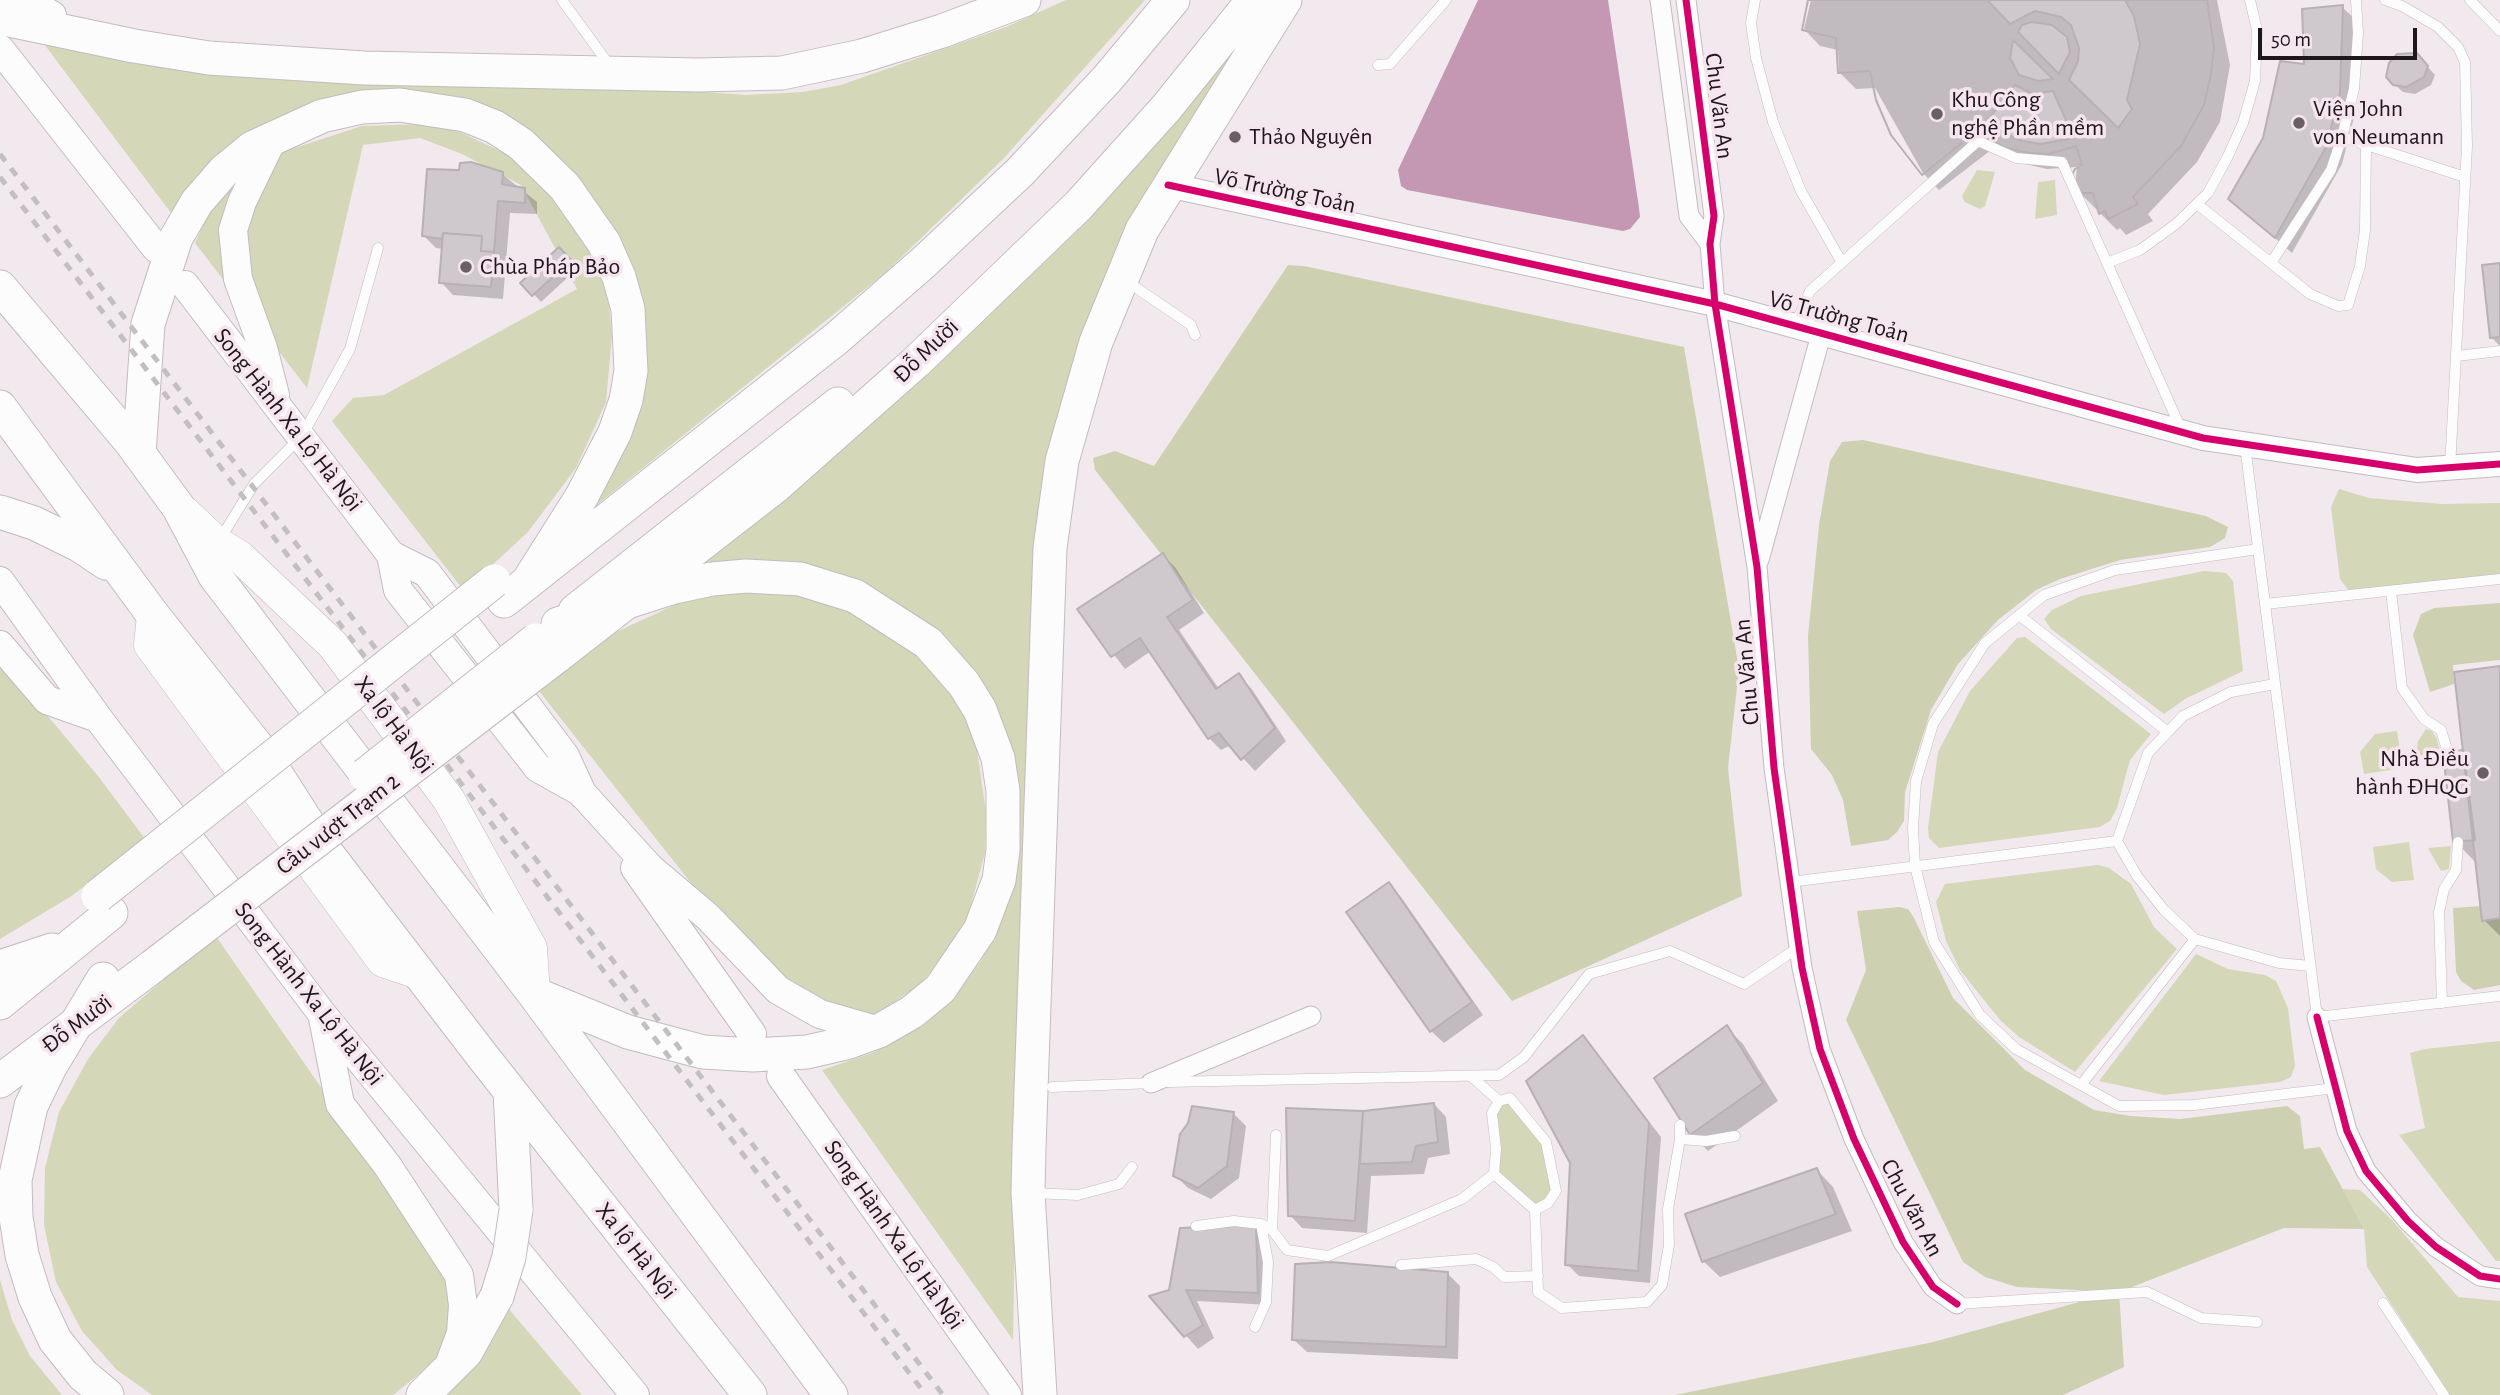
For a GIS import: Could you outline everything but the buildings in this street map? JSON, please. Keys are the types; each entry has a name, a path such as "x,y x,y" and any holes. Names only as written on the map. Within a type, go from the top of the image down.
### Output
{"highway":[{"path":"0,1 159,34 288,49 604,59 702,59 782,53 858,36 965,0"},
{"path":"0,8 5,19 134,46 209,58 364,68 698,75 782,73 862,56 942,32 1024,0"},
{"path":"8,969 104,904 508,589 837,338 924,262 1020,172 1108,78 1173,0"},
{"name":"Đỗ Mười","path":"550,640 849,395 974,285 1095,168 1239,0"},
{"name":"Đỗ Mười","path":"550,640 623,603 776,486 916,362 1079,205 1167,107 1253,0"},
{"path":"1040,1395 1028,1193 1029,1148 1050,548 1062,461 1096,342 1142,230 1176,187 1287,0"},
{"path":"139,454 148,324 176,238 197,202 223,171 252,148 321,116 362,107 400,105 465,115 495,127 521,144 558,180 587,215 619,277 628,309 631,371 626,400 615,432 601,463 563,527 508,589"},
{"path":"1029,1148 1051,1110 1052,961 1066,544 1074,464 1092,404 1135,287 1176,187"},
{"name":"Xa lộ Hà Nội","path":"0,287 139,454 212,551 215,576 303,695 534,994 831,1395"},
{"name":"Xa lộ Hà Nội","path":"0,407 153,615 264,755 326,852 750,1395"},
{"path":"0,512 34,523 79,545 123,574"},
{"path":"534,994 628,1032 703,1052 753,1055 807,1052 846,1043 880,1031 912,1012 940,989 980,930 999,880 1004,822 998,758 980,710 964,684 928,643 855,596 800,579 775,576 712,579 674,587 623,603"},
{"name":"Cầu vượt Trạm 2","path":"148,958 550,640"},
{"path":"0,1003 74,942 104,904"},
{"path":"8,969 74,942"},
{"name":"Đỗ Mười","path":"0,1057 103,979 148,958"},
{"name":"Đỗ Mười","path":"0,1081 74,1028 148,958"},
{"path":"103,979 32,1106 20,1144 15,1180 16,1217 34,1297 55,1340 83,1375 107,1395"},
{"path":"434,1384 466,1352 496,1296 509,1257 516,1210 510,1091"},
{"path":"1033,1292 1063,1395"}],"main road":[{"path":"0,49 156,248"},
{"path":"274,136 242,202 233,230 234,254 278,408"},
{"name":"Song Hành Xa Lộ Hà Nội","path":"185,285 391,555 398,590 538,768 581,792 752,1034"},
{"name":"Xa lộ Hà Nội","path":"212,551 240,557 333,645 449,800 531,948 534,994"},
{"name":"Song Hành Xa Lộ Hà Nội","path":"0,581 98,718 323,1015 635,1395"},
{"path":"0,645 47,700 98,718"},
{"path":"581,792 650,868 708,917 778,990 820,1014 880,1031"},
{"path":"323,1015 340,1104 387,1166 459,1275 463,1305 461,1333 434,1384"},
{"name":"Song Hành Xa Lộ Hà Nội","path":"782,1076 1007,1395"}],"street":[{"name":"Chu Văn An","path":"1660,0 1689,216 1710,244"},
{"name":"Chu Văn An","path":"1686,0 1714,216 1710,244 1715,304 1757,567 1774,768 1799,947 1820,1049 1854,1139 1903,1242 1933,1287 1957,1304"},
{"name":"Võ Trường Toản","path":"1176,187 1715,304 1822,331 2183,433 2245,445 2417,470 2500,464"},
{"name":"Chu Văn An","path":"1757,567 1822,331"},
{"path":"1151,1083 1311,1016"},
{"path":"2317,1017 2347,1131 2366,1171 2408,1221 2436,1247 2480,1276 2500,1279"}],"lane":[{"path":"562,0 604,59"},
{"path":"1377,65 1390,64 1446,0"},
{"path":"1755,0 1751,23 1756,58 1773,122 1801,191 1841,261"},
{"path":"2106,263 2140,250 2197,204 2208,193 2227,159 2243,123 2255,81 2258,30 2250,0"},
{"path":"2271,263 2331,170 2342,137 2354,89 2358,33 2356,0"},
{"path":"2385,0 2404,3 2438,27 2458,47 2465,62 2465,177 2450,469"},
{"path":"2470,0 2500,31"},
{"path":"2342,137 2465,177"},
{"path":"1796,325 1810,291 1978,141 2030,161 2062,162 2183,433"},
{"path":"2197,204 2310,294 2338,306 2348,305 2360,266 2365,230 2366,145"},
{"path":"212,551 254,484 302,436 349,349 378,248"},
{"path":"1135,287 1191,324 1195,335"},
{"path":"2457,356 2500,351"},
{"path":"2245,445 2317,1017 2500,996"},
{"path":"2258,549 2115,570 2044,595 1985,643 1933,724 1916,781 1913,828 1915,866 1934,942 1980,1015 2016,1049 2119,1106 2194,1105 2335,1088"},
{"path":"2265,604 2500,579"},
{"path":"2391,591 2402,688 2424,719 2441,730 2448,753"},
{"path":"2019,615 2168,732"},
{"path":"2275,684 2231,692 2182,716 2148,754 2117,841 2137,876 2164,910 2195,939 2279,963 2310,966"},
{"path":"1790,882 2117,841"},
{"path":"2442,1003 2439,912 2444,889 2456,870 2458,842"},
{"path":"2081,1085 2195,939"},
{"path":"1052,1087 1499,1075 1511,1069 1589,974 1670,951 1744,984 1799,947"},
{"path":"1472,1077 1499,1101"},
{"path":"1196,1226 1234,1221 1261,1224 1272,1230 1287,1250 1328,1256 1462,1199 1494,1174 1496,1149 1492,1113 1499,1101 1510,1098 1546,1142 1556,1191 1548,1203 1535,1210"},
{"path":"1494,1174 1535,1210 1538,1292 1562,1308 1647,1302 1662,1285 1669,1245 1668,1209 1680,1125"},
{"path":"1272,1230 1276,1135"},
{"path":"1680,1139 1706,1141 1735,1136"},
{"path":"1028,1193 1078,1195 1119,1184 1132,1167"},
{"path":"1255,1327 1266,1302 1268,1262 1261,1224"},
{"path":"1401,1265 1476,1259 1493,1267 1503,1277 1538,1276"},
{"path":"1957,1304 2147,1292 2202,1318 2257,1322"},
{"path":"2383,1303 2444,1395"}],"green space":[{"path":"1066,0 1145,0 1004,158 885,273 583,516 638,311 524,130 315,105 284,115 250,132 171,213 44,44 746,95 803,92 841,85 1006,27"},
{"path":"1262,0 1078,361 1017,1106 1013,1340 822,1070 872,1053 898,1039 966,980 981,961 995,931 1015,835 934,629 869,588 689,566 988,315 1047,260 1105,199"},
{"path":"422,124 451,128 511,156 554,198 586,246 600,274 609,304 612,335 606,402 576,468 528,532 464,591 332,421 353,398 384,395 577,289 521,185 462,154 420,138 363,145 307,388 195,243 208,214 228,189 253,169 282,152 362,126"},
{"path":"1977,170 1995,172 1985,206 1980,209 1965,202 1962,196"},
{"path":"2055,180 2057,215 2035,219 2038,182"},
{"path":"1288,265 1304,266 1684,347 1739,669 1728,768 1742,896 1512,1001 1095,470 1093,458 1115,451 1154,466"},
{"path":"1863,440 2206,516 2228,527 2225,538 2210,547 2120,560 2060,579 2036,590 1998,620 1958,664 1931,710 1905,792 1904,821 1897,832 1888,840 1851,846 1843,800 1832,775 1811,749 1808,636 1819,525 1830,461 1842,442"},
{"path":"2339,489 2369,498 2442,504 2500,503 2500,578 2353,596 2340,579 2331,507"},
{"path":"2204,571 2226,573 2233,581 2243,671 2185,699 2164,714 2051,629 2044,619 2052,610 2081,596"},
{"path":"714,592 785,593 820,599 855,611 929,664 962,712 976,743 986,812 985,853 967,919 954,943 919,986 875,1014 853,1012 795,991 714,912 535,686 601,639 681,602"},
{"path":"2500,603 2500,660 2453,665 2454,684 2430,692 2413,635 2421,614 2434,608"},
{"path":"2025,637 2151,734 2130,760 2117,808 2110,821 2100,827 1939,848 1929,838 1928,828 1938,752 1970,691 2017,638"},
{"path":"0,659 98,776 146,840 70,897 0,939"},
{"path":"2426,729 2432,731 2437,739 2440,753 2416,756 2418,741"},
{"path":"2397,731 2403,768 2364,774 2360,752 2375,734"},
{"path":"2409,842 2414,880 2392,882 2376,869 2373,847"},
{"path":"2451,846 2449,869 2441,871 2428,848"},
{"path":"2098,865 2109,868 2131,884 2154,927 2177,949 2075,1072 2019,1037 2000,1020 1960,970 1946,941 1936,902 1945,884"},
{"path":"2482,906 2483,921 2500,918 2500,985 2474,990 2461,981 2456,972 2453,908"},
{"path":"1899,907 1908,909 1913,916 1953,998 2025,1070 2094,1110 2131,1116 2180,1119 2287,1106 2300,1116 2304,1149 2320,1147 2364,1229 2284,1228 2119,1292 2124,1367 2063,1395 1675,1395 1933,1342 2116,1292 2017,1287 1985,1277 1963,1262 1846,1020 1866,970 1857,911"},
{"path":"215,935 458,1284 452,1326 439,1358 393,1395 152,1395 117,1370 82,1331 56,1282 44,1225 45,1168 59,1112 88,1059 119,1018"},
{"path":"2196,954 2228,969 2265,975 2276,981 2288,1008 2295,1066 2291,1077 2280,1082 2164,1095 2099,1081"},
{"path":"2500,1041 2500,1261 2496,1261 2399,1135 2425,1128 2410,1053"},
{"path":"1510,1098 1542,1143 1552,1189 1546,1199 1536,1205 1498,1174 1495,1113"},
{"path":"2342,1189 2360,1190 2392,1220 2458,1297 2500,1301 2500,1395 2447,1395 2429,1362 2367,1267 2364,1229"},
{"path":"0,1280 12,1320 30,1356 62,1395 0,1395"},
{"path":"507,1307 582,1395 442,1395"}],"shaded area":[{"path":"1478,0 1608,0 1640,217 1630,229 1623,231 1407,190 1401,186 1398,170"}],"railway":[{"path":"0,154 943,1395"},
{"path":"0,177 926,1395"}],"cycle path":[{"path":"1686,0 1714,216 1710,244 1715,304 1757,567 1774,768 1802,968 1820,1049 1854,1139 1903,1242 1933,1287 1957,1304"},
{"path":"1168,185 1715,304 2203,438 2417,470 2500,464"},
{"path":"2317,1017 2347,1131 2366,1171 2408,1221 2436,1247 2480,1276 2500,1279"}],"place":[{"name":"Khu Công nghệ Phần mềm","path":"1937,114"},
{"name":"Viện John von Neumann","path":"2299,123"},
{"name":"Thảo Nguyên","path":"1235,137"},
{"name":"Chùa Pháp Bảo","path":"466,267"},
{"name":"Nhà Điều hành ĐHQG","path":"2483,773"}]}
